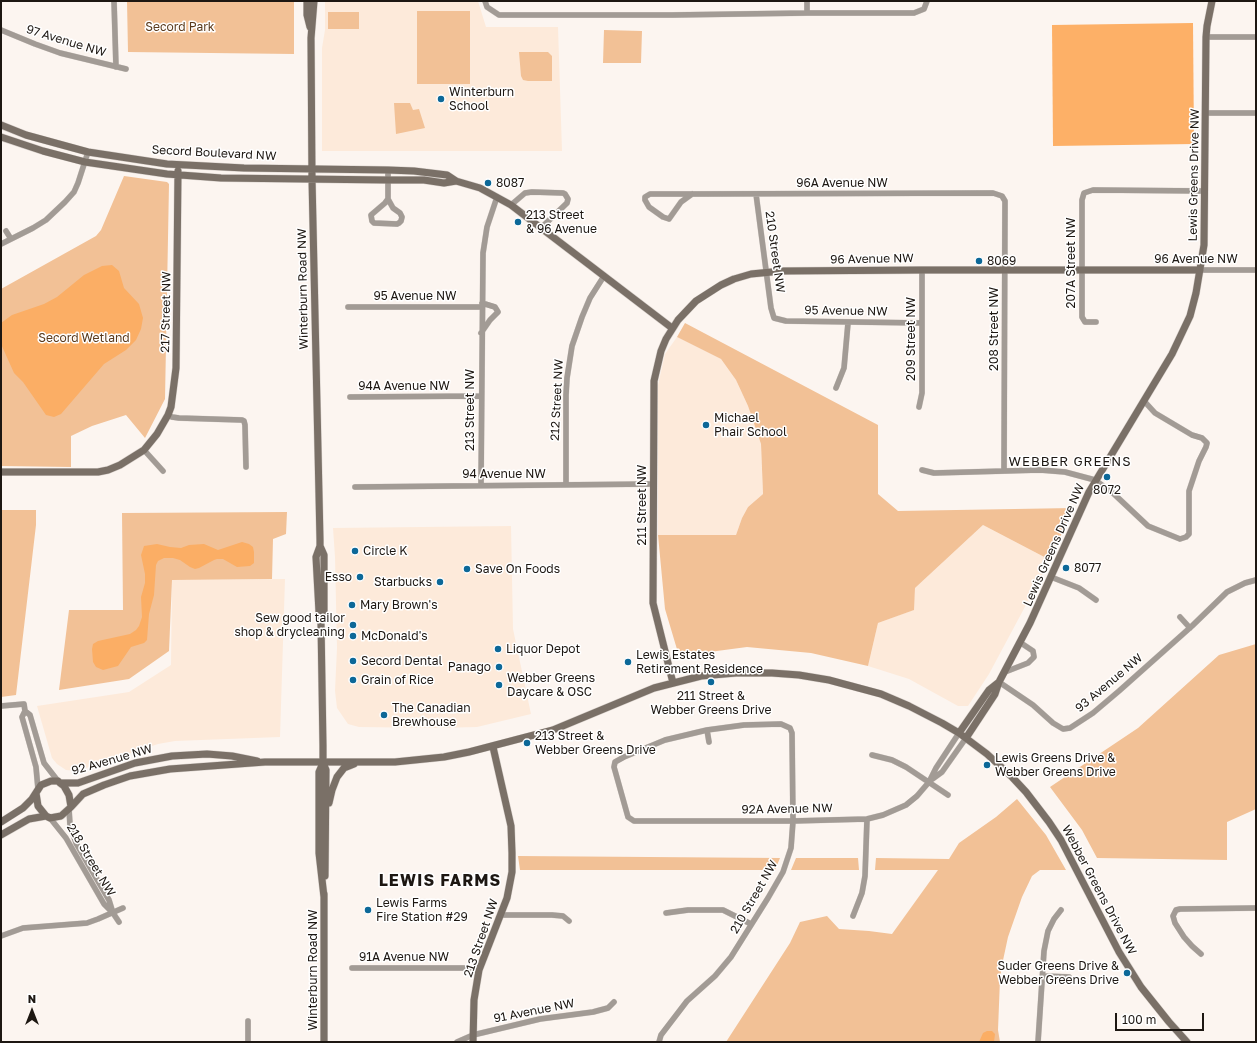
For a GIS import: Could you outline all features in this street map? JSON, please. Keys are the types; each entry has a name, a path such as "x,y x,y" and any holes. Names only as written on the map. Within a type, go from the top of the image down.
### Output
{"street":[{"path":"114,1 116,67"},
{"name":"Winterburn Road NW","path":"307,1 307,15 312,31"},
{"name":"Winterburn Road NW","path":"314,1 312,31 312,179 320,546 324,555 324,612 321,623 323,763 326,770 324,1042"},
{"path":"807,1 808,13"},
{"name":"Lewis Greens Drive NW","path":"966,738 995,694 1004,672 1051,577 1095,480 1172,354 1185,327 1196,293 1204,245 1206,37 1212,1"},
{"path":"486,4 499,16 672,16 808,13 914,13 920,11 927,3"},
{"name":"97 Avenue NW","path":"1,30 60,53 126,69"},
{"path":"1206,37 1256,36"},
{"path":"1206,113 1256,113"},
{"name":"Secord Boulevard NW","path":"1,125 26,135 88,152 179,165 244,168 312,168"},
{"name":"Secord Boulevard NW","path":"1,137 43,151 86,162 178,175 221,178 312,179"},
{"path":"1,244 46,220 65,202 74,192 86,162 88,152"},
{"name":"217 Street NW","path":"144,450 157,434 168,415 171,407 176,368 179,165"},
{"path":"312,168 414,171 447,175 456,181 474,186 497,197 511,206 672,328"},
{"path":"388,170 388,199 393,208 400,213 402,217 401,221 396,224 374,223 371,215 388,199"},
{"path":"312,179 456,181"},
{"name":"207A Street NW","path":"1096,322 1085,322 1082,319 1082,200 1084,193 1092,190 1204,191"},
{"path":"511,206 525,193 565,194 568,199 567,203 541,228"},
{"name":"96A Avenue NW","path":"692,194 681,202 669,219 663,217 649,207 645,200 645,197 650,194 993,193"},
{"name":"208 Street NW","path":"993,193 1002,196 1005,201 1004,471"},
{"name":"210 Street NW","path":"756,194 772,313"},
{"name":"213 Street NW","path":"481,486 482,263 484,240 490,214 497,197"},
{"path":"6,231 11,239"},
{"name":"96 Avenue NW","path":"672,328 686,310 696,301 721,285 751,274 767,272 922,270 1256,270"},
{"name":"209 Street NW","path":"919,407 922,393 922,270"},
{"name":"212 Street NW","path":"566,485 567,378 572,346 590,298 604,276"},
{"path":"481,305 495,307 497,308 498,312 490,320 481,334"},
{"name":"95 Avenue NW","path":"348,307 481,305"},
{"name":"95 Avenue NW","path":"772,313 774,318 786,321 922,323"},
{"path":"836,388 844,368 848,323"},
{"name":"211 Street NW","path":"672,328 661,350 654,381 652,484 653,603 673,682"},
{"name":"94A Avenue NW","path":"350,397 481,396"},
{"path":"922,470 934,473 1040,470 1065,472 1095,480 1114,494 1148,526 1180,539 1186,537 1188,534 1189,491 1199,461 1206,448 1206,443 1202,438 1192,435 1155,413 1144,401"},
{"path":"168,415 179,418 244,421 246,467"},
{"path":"1,472 98,472 120,465 144,450 163,471"},
{"name":"94 Avenue NW","path":"356,487 652,484"},
{"path":"1051,577 1079,588 1096,600"},
{"name":"93 Avenue NW","path":"1000,682 1033,705 1053,723 1063,729 1070,728 1094,713 1120,691 1190,628 1227,592 1245,583 1256,580"},
{"path":"1180,617 1190,628"},
{"path":"1004,672 1028,662 1034,657 1033,651 1020,642"},
{"name":"Webber Greens Drive NW","path":"323,763 395,762 444,757 493,747 563,727 673,682 701,676 736,673 772,673 814,677 847,684 881,694 909,706 959,733 987,754 1026,792 1049,822 1077,868 1124,959 1153,1002 1187,1042"},
{"name":"Lewis Greens Drive NW","path":"959,733 989,690 1000,682"},
{"path":"1,706 24,704 25,711 22,717 36,767 38,806 48,817"},
{"path":"25,711 30,715 44,763 59,782"},
{"name":"210 Street NW","path":"659,1042 661,1035 687,1001 715,976 731,957 783,872 791,848 793,820 792,733 790,728 781,724 744,725 707,730"},
{"path":"707,730 709,742"},
{"name":"92A Avenue NW","path":"707,730 665,740 615,762 614,767 628,817 634,820 867,819 883,815 906,805 917,796 929,782 942,772 966,738"},
{"name":"92A Avenue NW","path":"929,782 936,768 959,733"},
{"name":"213 Street NW","path":"473,1039 474,1000 479,970 507,898 511,878 512,841 508,809 493,747"},
{"name":"92 Avenue NW","path":"1,822 23,808 46,782 78,783 135,763 172,756 207,754 232,756 265,762"},
{"path":"872,755 892,760 906,766 948,795"},
{"name":"92 Avenue NW","path":"1,835 29,819 61,816 84,794 130,776 148,772 207,765 265,762 323,763"},
{"path":"326,827 330,799 337,778 344,768 349,765 362,762"},
{"name":"Winterburn Road NW","path":"323,763 319,772 319,853 324,898"},
{"name":"92 Avenue NW","path":"59,782 64,786 69,795 70,808"},
{"name":"218 Street NW","path":"70,808 70,825 76,843 109,900 119,922"},
{"name":"218 Street NW","path":"48,817 66,838 104,904 114,913"},
{"path":"853,916 862,893 865,876 867,819"},
{"path":"1,936 23,928 87,923 123,908"},
{"path":"1201,954 1184,937 1173,919 1174,913 1180,909 1256,908"},
{"path":"666,913 688,910 723,910 751,924"},
{"path":"1038,1042 1044,952 1048,931 1054,919 1061,910"},
{"path":"501,915 552,915 563,916 569,921"},
{"name":"91A Avenue NW","path":"352,968 463,968 479,970"},
{"path":"1043,976 1069,976"},
{"name":"91 Avenue NW","path":"457,1042 473,1039 540,1019 593,1012 608,1008 614,1002"},
{"path":"248,1021 248,1042"}],"shaded area":[{"name":"Winterburn School","path":"325,1 478,1 486,27 558,27 562,151 322,151 322,48 325,30"},
{"path":"1193,23 1194,144 1053,146 1052,25"},
{"path":"112,265 119,271 124,288 139,304 143,318 141,329 136,340 126,350 104,364 61,414 54,417 46,415 23,382 14,373 1,344 1,323 12,315 44,304 57,297 84,275 102,266"},
{"name":"Michael Phair School","path":"677,337 721,359 736,380 748,406 761,444 763,494 748,507 736,535 658,535 658,385 665,354"},
{"path":"983,525 1050,560 989,674 968,706 958,706 909,679 868,666 878,623 913,610 915,588"},
{"path":"511,526 513,629 531,714 477,727 359,727 348,724 337,708 335,691 337,648 333,528"},
{"path":"242,542 253,547 254,563 250,566 237,567 223,559 217,559 195,569 180,560 173,558 164,558 158,561 156,565 154,595 149,614 147,640 144,643 131,647 118,666 103,670 96,667 93,662 93,644 98,641 130,634 139,626 142,617 141,597 145,583 145,574 141,555 144,546 157,544 181,548 189,545 204,544 218,550"},
{"path":"285,579 280,737 175,741 158,744 77,771 66,770 57,764 52,758 37,706 129,692 171,665 172,580"},
{"path":"992,1031 995,1034 994,1042 979,1042 983,1033"}],"green space":[{"name":"Secord Park","path":"127,1 294,1 294,54 128,52"},
{"path":"417,11 470,11 470,84 417,84"},
{"path":"328,12 359,12 359,29 328,29"},
{"path":"604,30 642,31 641,63 603,63"},
{"path":"519,52 548,52 552,56 552,81 523,80 521,76"},
{"path":"394,103 410,103 413,110 419,109 425,128 396,134"},
{"name":"Secord Wetland","path":"124,176 167,182 169,184 165,399 145,438 126,415 92,426 71,436 71,467 2,466 1,289 96,236 101,230"},
{"path":"685,323 878,425 878,494 898,511 1073,508 1050,560 983,525 915,588 914,610 878,623 868,666 811,653 747,647 679,656 665,609 658,535 736,535 748,507 763,494 761,444 748,406 736,380 721,359 677,337"},
{"path":"1,510 36,510 36,525 16,695 1,697"},
{"path":"287,512 286,534 273,539 272,579 172,580 169,651 129,679 59,690 69,610 123,610 122,513"},
{"path":"1256,644 1256,809 1227,822 1227,860 1097,858 1082,830 1050,787 1138,728 1219,655"},
{"path":"1017,799 1046,835 1066,870 1040,870 1032,876 1022,897 1008,937 1002,965 998,1030 1000,1042 726,1042 790,943 800,922 827,916 839,929 892,934 938,870 875,870 876,858 949,859 959,843 996,817"},
{"path":"518,856 780,858 775,870 520,870"},
{"path":"796,858 858,858 859,870 791,870"}],"place":[{"name":"Winterburn School","path":"441,99"},
{"name":"8087","path":"488,183"},
{"name":"213 Street & 96 Avenue","path":"518,222"},
{"name":"8069","path":"979,261"},
{"name":"Michael Phair School","path":"706,425"},
{"name":"8072","path":"1107,477"},
{"name":"Circle K","path":"355,551"},
{"name":"8077","path":"1066,568"},
{"name":"Save On Foods","path":"467,569"},
{"name":"Esso","path":"360,577"},
{"name":"Starbucks","path":"440,582"},
{"name":"Mary Brown's","path":"352,605"},
{"name":"Sew good tailor shop & drycleaning","path":"353,625"},
{"name":"McDonald's","path":"353,636"},
{"name":"Liquor Depot","path":"498,649"},
{"name":"Secord Dental","path":"353,661"},
{"name":"Lewis Estates Retirement Residence","path":"628,662"},
{"name":"Panago","path":"499,667"},
{"name":"Grain of Rice","path":"353,680"},
{"name":"211 Street & Webber Greens Drive","path":"711,682"},
{"name":"Webber Greens Daycare & OSC","path":"499,685"},
{"name":"The Canadian Brewhouse","path":"384,715"},
{"name":"213 Street & Webber Greens Drive","path":"527,743"},
{"name":"Lewis Greens Drive & Webber Greens Drive","path":"987,765"},
{"name":"Lewis Farms Fire Station #29","path":"368,910"},
{"name":"Suder Greens Drive & Webber Greens Drive","path":"1127,973"}],"district":[{"name":"WEBBER GREENS","path":"1070,462"},
{"name":"LEWIS FARMS","path":"440,881"}]}
